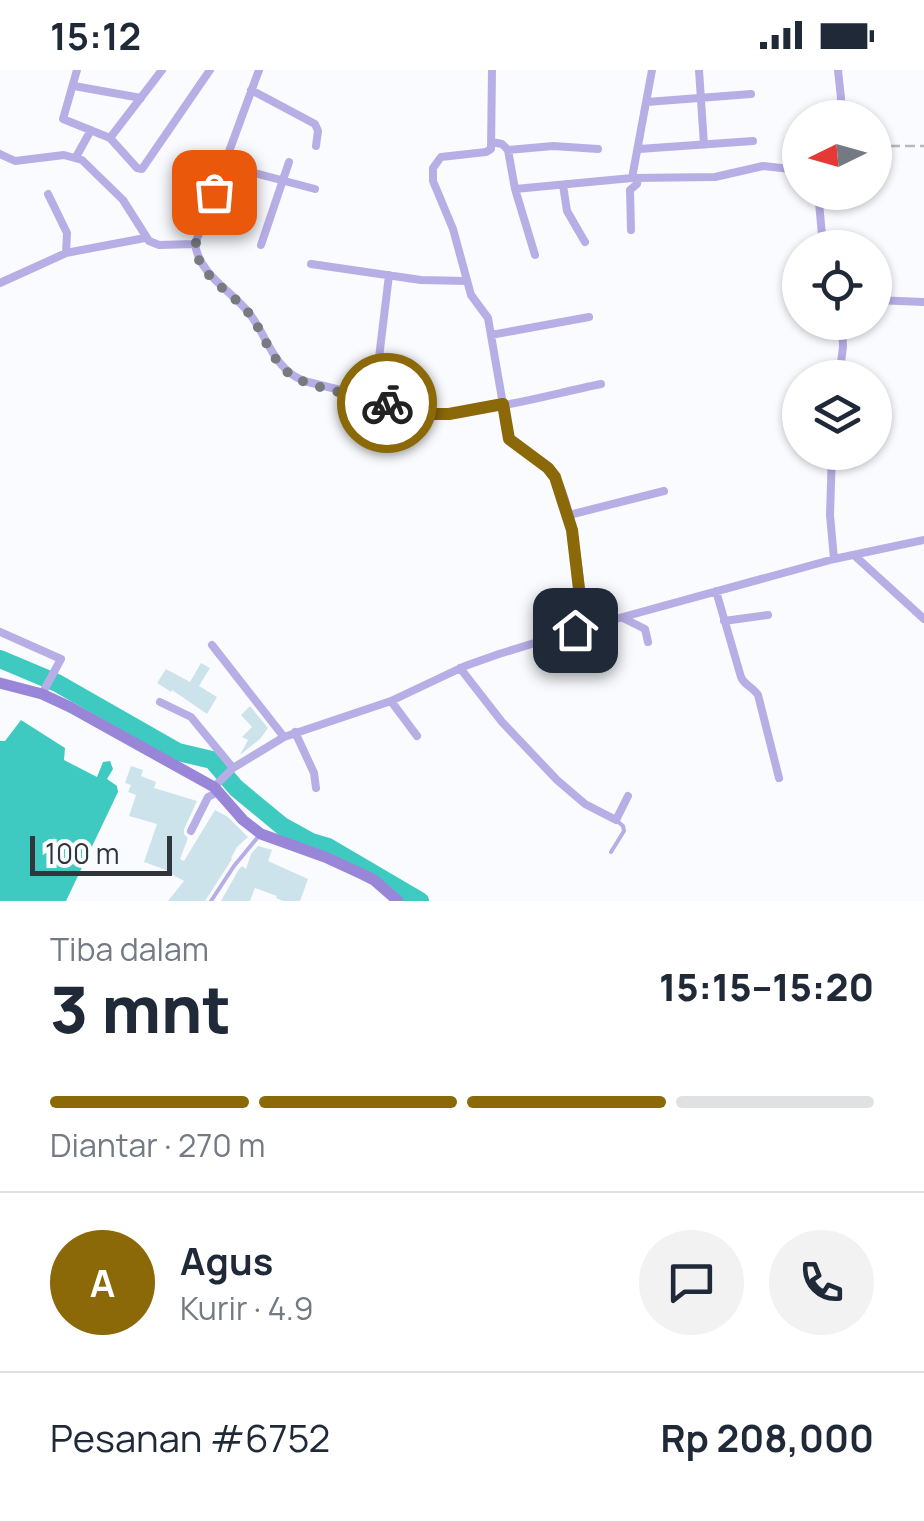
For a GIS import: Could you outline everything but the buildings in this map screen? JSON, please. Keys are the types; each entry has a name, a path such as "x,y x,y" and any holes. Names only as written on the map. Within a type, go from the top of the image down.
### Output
{"street":[{"path":"78,70 63,119 110,138 142,169 210,70"},
{"path":"110,138 162,70"},
{"path":"259,70 195,244 209,274 249,313 287,372 304,381 433,414 600,384"},
{"path":"492,70 492,142 488,152 441,157 432,172 432,181 452,229 471,295 486,313 509,439 552,472 569,515 583,628"},
{"path":"631,230 630,190 637,184 638,149 652,70"},
{"path":"699,70 704,145"},
{"path":"838,70 841,100"},
{"path":"74,86 140,98"},
{"path":"252,90 315,124 316,146"},
{"path":"647,102 751,94"},
{"path":"76,157 91,130"},
{"path":"638,149 753,141"},
{"path":"492,142 508,150 535,255"},
{"path":"508,150 598,148"},
{"path":"0,154 15,160 76,157 123,200 153,244 195,244"},
{"path":"261,246 290,162"},
{"path":"224,165 316,188"},
{"path":"516,189 635,178 715,176 764,166 782,168"},
{"path":"562,185 567,211 585,242"},
{"path":"48,194 66,233 66,253"},
{"path":"0,283 66,253 146,238"},
{"path":"311,264 422,280 466,282"},
{"path":"374,399 388,275"},
{"path":"892,301 924,302"},
{"path":"491,336 589,317"},
{"path":"831,470 834,559"},
{"path":"569,515 664,491"},
{"path":"191,831 208,798 232,769 284,736 391,700 460,668 583,628 834,559 924,540"},
{"path":"855,556 924,619"},
{"path":"716,591 742,680 758,695 779,778"},
{"path":"724,621 768,615"},
{"path":"623,618 644,627 648,642"},
{"path":"0,632 60,659 44,690"},
{"path":"212,645 284,736"},
{"path":"460,668 502,722 585,804 616,820 628,796"},
{"path":"0,683 44,690 218,786 243,820 261,834 362,874 398,901"},
{"path":"391,700 416,736"},
{"path":"160,702 191,717 232,769"},
{"path":"296,732 314,773 316,788"}],"lane":[{"path":"610,852 624,831 616,820"},
{"path":"211,901 261,834"}],"path":[{"path":"892,146 924,146"}],"water":[{"path":"21,720 65,748 64,760 97,777 103,762 110,761 113,769 107,779 117,786 118,792 66,901 0,901 0,741 5,741"}],"waterway":[{"path":"0,659 57,683 178,752 212,760 236,788 282,826 328,847 420,901"}],"way so far":[{"path":"214,192 195,244 196,253 209,274 249,313 277,361 304,381 387,403"}],"route":[{"path":"387,403 433,414 503,404 509,439 552,472 569,515 583,623 583,628 575,630"}]}
